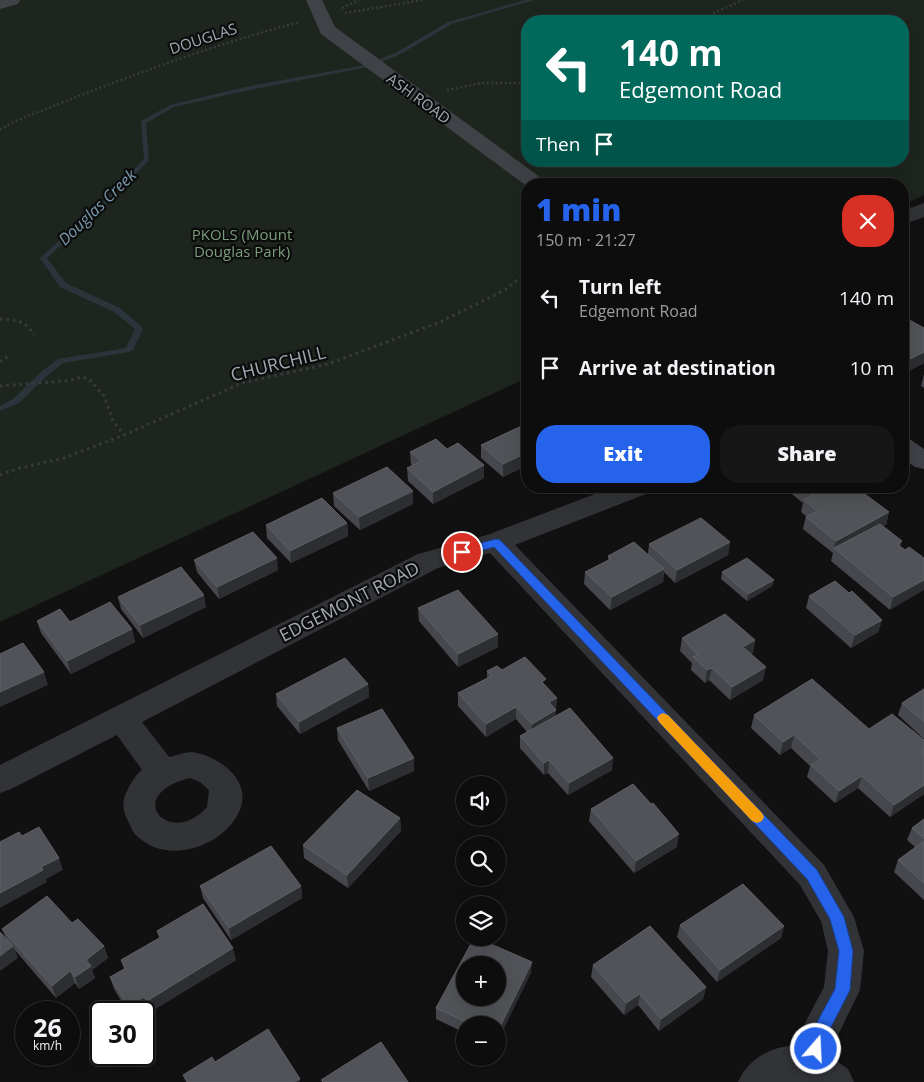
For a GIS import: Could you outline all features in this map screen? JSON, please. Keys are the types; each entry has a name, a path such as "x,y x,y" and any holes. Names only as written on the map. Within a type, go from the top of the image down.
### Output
{"main road":[{"path":"0,4 12,0"},
{"name":"ASH ROAD","path":"314,0 327,30 530,178"},
{"path":"909,451 924,461"}],"street":[{"path":"909,216 924,209"},
{"name":"EDGEMONT ROAD","path":"0,780 121,716 428,561 496,542 624,493"},
{"path":"496,542 812,875 837,917 846,951 842,990 820,1032 823,1074 794,1063 778,1065 764,1073 757,1082"},
{"path":"121,716 162,772"}],"path":[{"name":"DOUGLAS","path":"0,130 13,122 126,76 236,39 321,17 423,0"},
{"path":"710,15 743,0"},
{"path":"417,97 482,83 521,83"},
{"name":"CHURCHILL","path":"0,475 20,468 64,458 124,435 242,383 328,364 440,322 505,290 521,277"},
{"path":"0,319 22,321 30,326 34,335"},
{"path":"0,362 10,355"},
{"path":"0,386 65,381 83,377 94,383 109,407 113,422 124,435"}],"green space":[{"name":"PKOLS (Mount Douglas Park)","path":"0,0 924,0 924,195 909,202 909,178 521,178 521,381 0,622"}],"building":[{"path":"909,320 924,328 924,352 909,360"},
{"path":"521,426 521,455 503,464 481,445"},
{"path":"436,439 447,449 458,443 484,465 433,492 407,468 422,461 410,452"},
{"path":"387,467 413,491 359,517 333,493"},
{"path":"810,493 863,493 889,512 836,541 806,517 817,511 804,500 812,495"},
{"path":"322,498 347,523 290,551 266,525"},
{"path":"701,518 730,542 677,570 649,544"},
{"path":"880,524 902,541 897,544 905,550 909,547 924,558 924,580 893,597 834,548"},
{"path":"253,532 277,558 217,587 194,560"},
{"path":"634,542 664,569 612,597 585,572 611,559 608,556"},
{"path":"747,558 774,580 748,594 722,572"},
{"path":"181,567 204,595 140,625 118,597"},
{"path":"835,581 849,593 852,591 882,620 855,635 809,596"},
{"path":"458,590 498,634 458,654 418,608"},
{"path":"110,602 132,629 67,661 37,621 60,609 70,622"},
{"path":"725,614 755,640 743,647 766,667 732,687 712,668 707,670 693,657 698,655 682,638"},
{"path":"23,643 44,672 0,692 0,654"},
{"path":"525,657 546,679 542,682 557,698 549,702 556,710 532,724 516,707 486,724 458,693 492,676 487,671 497,666 502,670"},
{"path":"345,658 368,684 299,722 276,694"},
{"path":"812,679 869,729 892,714 924,740 924,785 894,805 862,776 839,791 811,765 820,759 794,735 783,742 754,715"},
{"path":"924,689 924,722 902,703"},
{"path":"570,708 613,758 569,783 549,760 544,763 520,736"},
{"path":"382,709 414,758 368,778 337,728"},
{"path":"633,784 651,804 653,803 679,834 636,861 591,809"},
{"path":"357,790 400,818 347,875 303,845"},
{"path":"924,819 924,839 912,828"},
{"path":"39,827 59,858 41,867 43,870 0,893 0,842 19,832 22,836"},
{"path":"924,841 924,883 898,860"},
{"path":"271,846 301,886 229,928 200,886"},
{"path":"743,884 784,926 720,970 680,925"},
{"path":"47,896 72,923 78,919 104,946 86,960 91,966 75,977 70,971 52,986 2,929"},
{"path":"203,904 233,948 147,1001 144,997 137,1001 125,1001 110,977 126,968 121,960 161,937 157,931"},
{"path":"650,926 706,987 661,1019 640,994 626,1003 593,965"},
{"path":"0,932 13,946 0,956"},
{"path":"470,946 495,946 532,962 505,1016 456,1017 436,1008 456,971 456,1006 506,1006 506,956 464,956"},
{"path":"268,1029 300,1079 294,1082 187,1082 183,1075 212,1057 215,1062"},
{"path":"381,1042 408,1082 323,1082 321,1080"}],"waterway":[{"name":"Douglas Creek","path":"0,409 16,401 45,373 61,361 129,350 139,329 117,310 63,285 43,258 112,196 147,159 143,122 172,106 245,89 366,66 397,54 450,23 531,0"}],"slow traffic":[{"path":"663,718 757,817"}],"route":[{"path":"462,552 496,542 812,875 837,917 846,951 842,990 820,1032 816,1049"}]}
